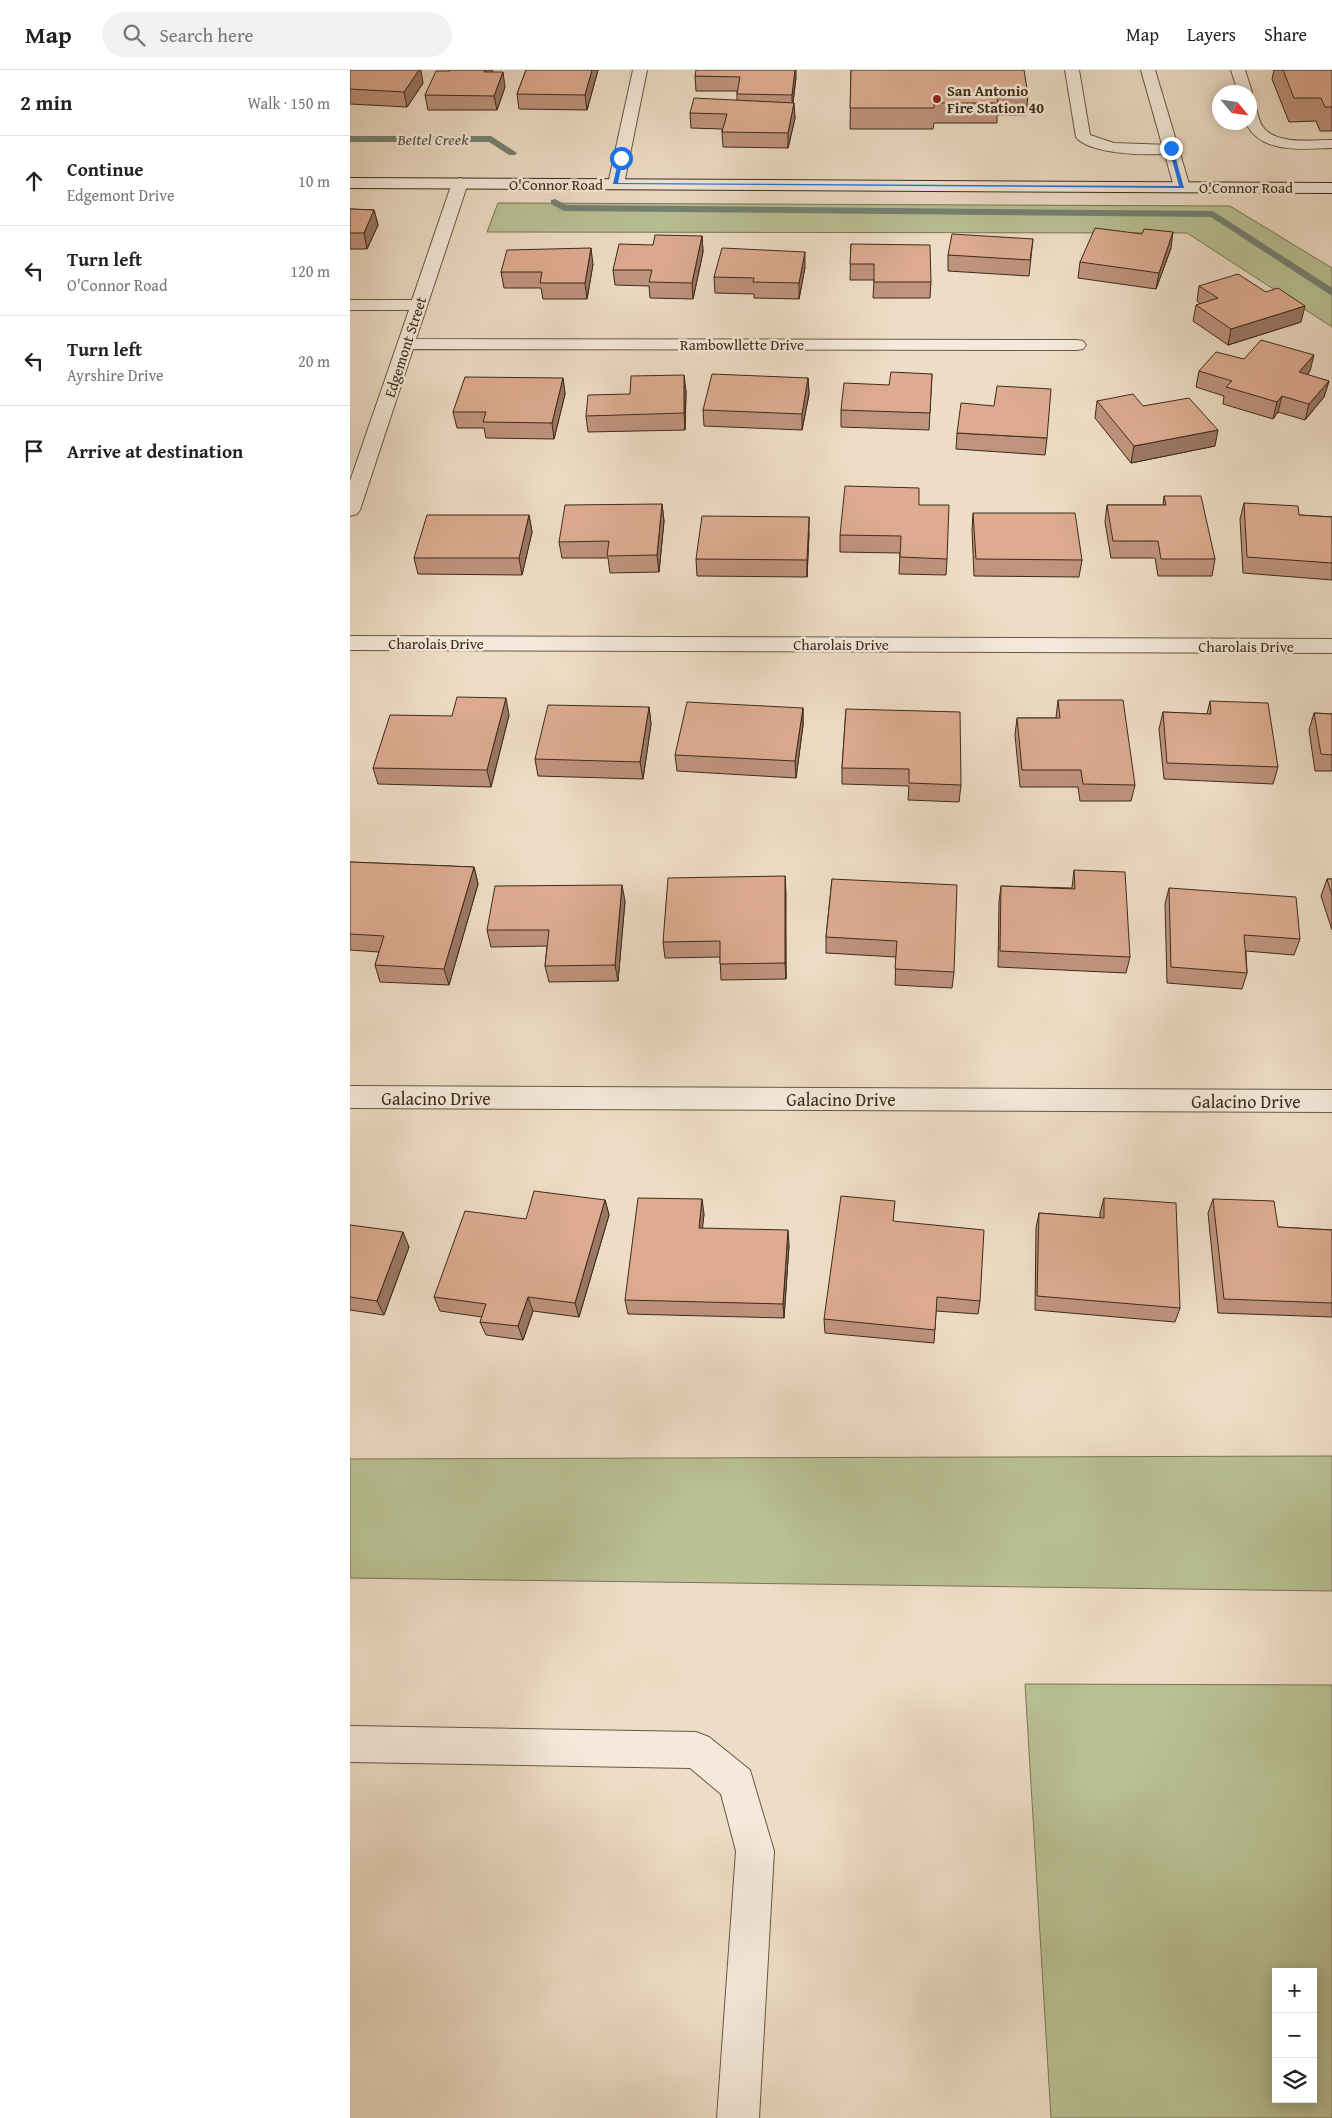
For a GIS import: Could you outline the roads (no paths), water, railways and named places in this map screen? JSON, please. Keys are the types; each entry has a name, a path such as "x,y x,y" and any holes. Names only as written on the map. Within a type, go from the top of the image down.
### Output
{"street":[{"path":"616,184 640,70"},
{"path":"1072,70 1083,136 1095,144 1113,148 1171,148"},
{"path":"1148,70 1182,187"},
{"path":"1238,70 1243,85"},
{"path":"1257,130 1271,140 1295,145 1332,144"},
{"name":"O'Connor Road","path":"350,183 1332,188"},
{"name":"Edgemont Street","path":"350,510 460,183"},
{"path":"350,305 418,305"},
{"name":"Rambowllette Drive","path":"406,344 1077,345"},
{"name":"Charolais Drive","path":"350,643 1332,646"},
{"name":"Galacino Drive","path":"350,1097 1332,1102"},
{"path":"350,1744 696,1750 737,1783 755,1851 738,2118"}],"waterway":[{"name":"Beitel Creek","path":"350,139 491,139 512,153"},
{"path":"555,202 564,208 1213,214 1332,293"}],"place":[{"name":"San Antonio Fire Station 40","path":"937,99"}]}
